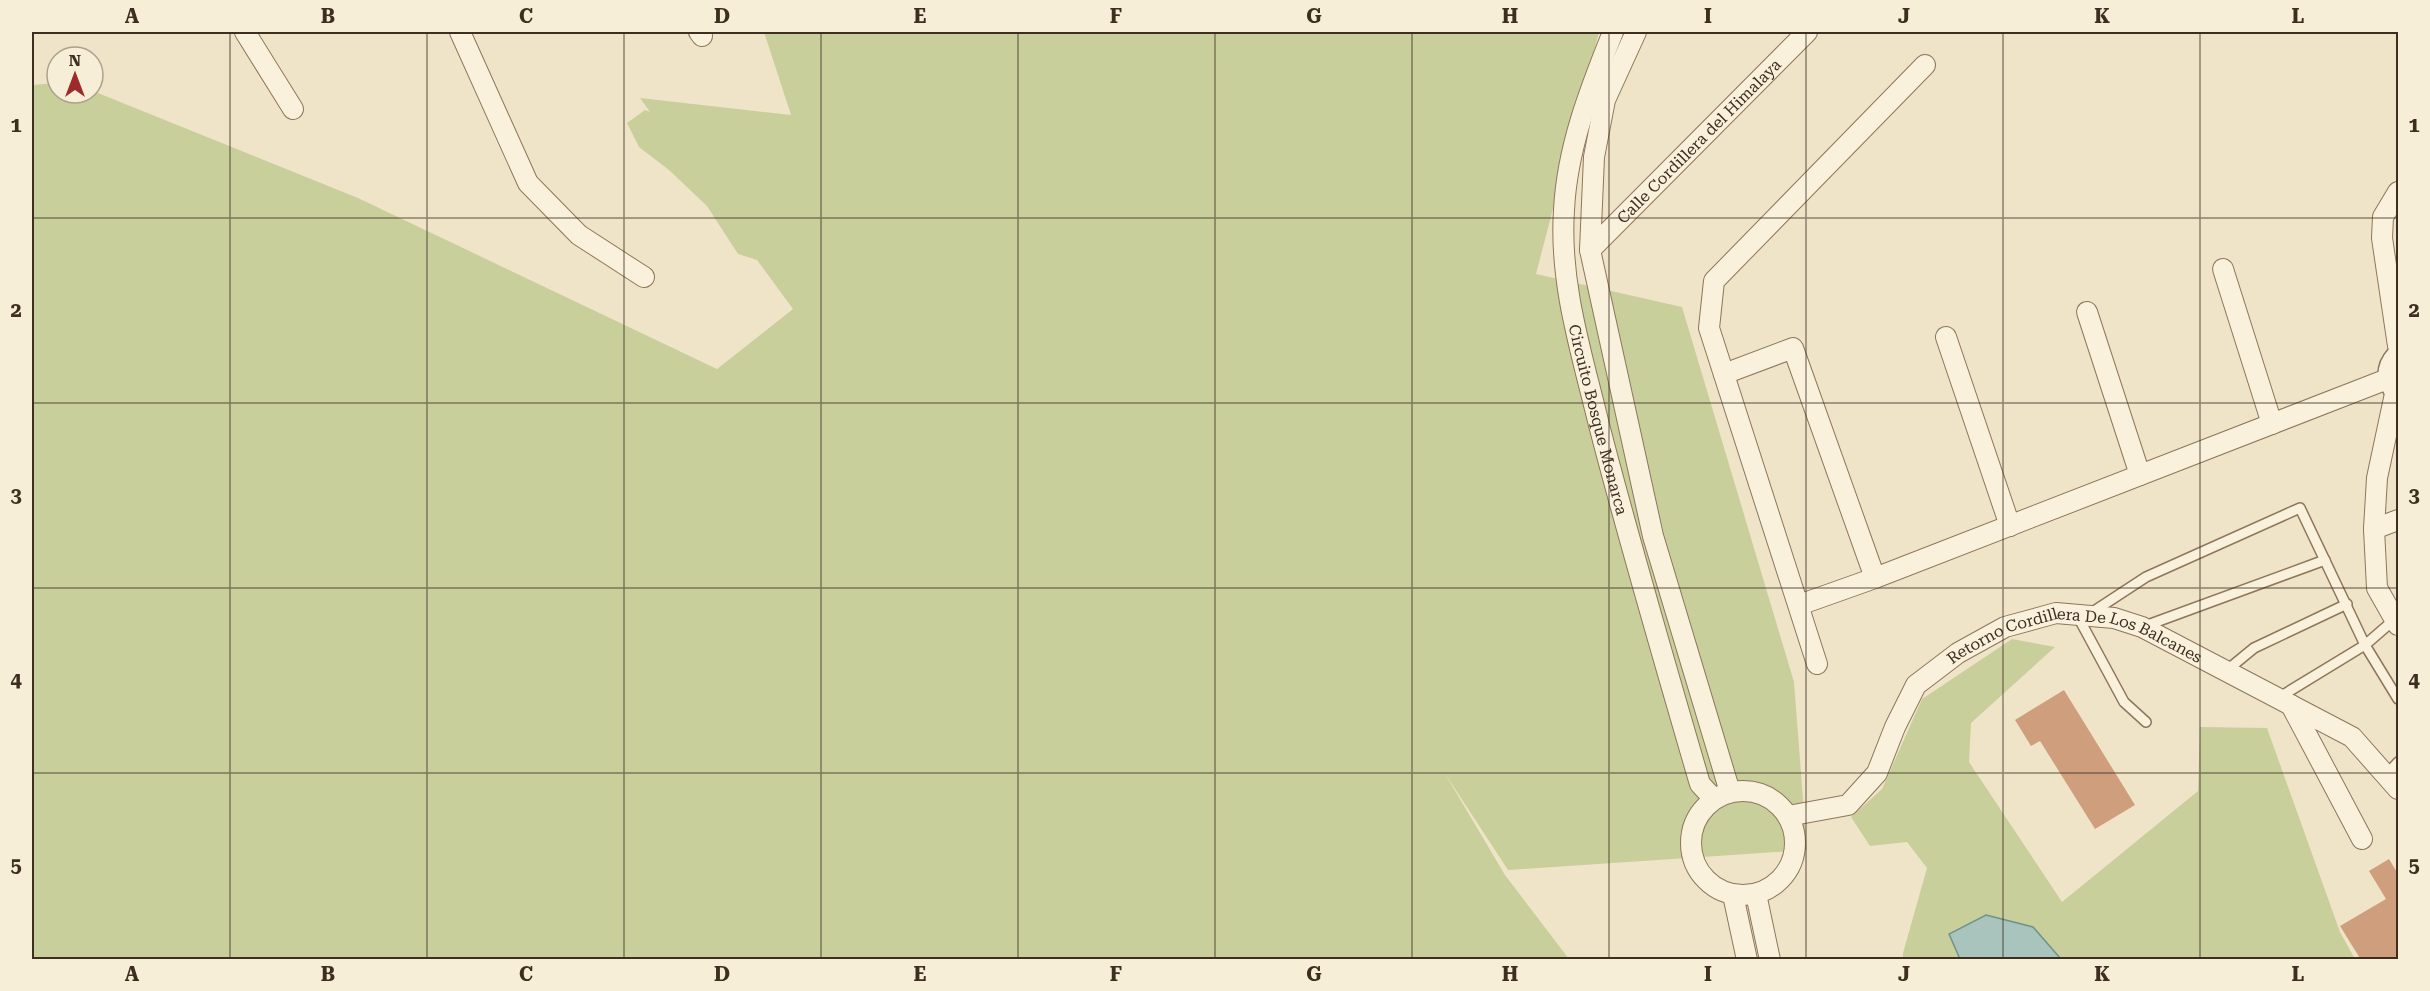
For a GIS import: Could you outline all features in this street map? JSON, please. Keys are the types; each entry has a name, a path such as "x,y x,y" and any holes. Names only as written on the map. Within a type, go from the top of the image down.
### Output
{"street":[{"path":"245,32 293,109"},
{"path":"460,32 528,183 579,235 644,277"},
{"name":"Circuito Bosque Monarca","path":"1613,32 1590,89 1569,165 1563,210 1564,267 1570,307 1629,543 1700,784 1722,795"},
{"name":"Circuito Bosque Monarca","path":"1636,32 1605,100 1594,157 1590,250 1653,536 1722,795"},
{"name":"Calle Cordillera del Himalaya","path":"1590,250 1807,32"},
{"path":"1817,664 1709,328 1714,281 1925,65"},
{"path":"2398,192 2383,217 2382,238 2398,346"},
{"path":"2223,269 2272,424"},
{"path":"2087,312 2140,475"},
{"path":"1946,337 2010,526"},
{"path":"1724,374 1793,348 1875,578"},
{"path":"1799,605 1875,578 2272,424 2396,379"},
{"path":"2396,379 2377,478 2374,529 2377,588 2397,622"},
{"path":"2374,529 2398,520"},
{"name":"Retorno Cordillera De Los Balcanes","path":"1788,816 1848,805 1877,773 1895,727 1916,686 1958,653 2005,627 2056,613 2114,618 2142,627 2224,672 2352,737 2394,775"},
{"path":"2285,701 2362,839"},
{"path":"1747,790 1764,794 1778,803 1788,816 1796,834 1795,854 1788,872 1774,886 1756,894 1733,895 1717,889 1703,877 1694,862 1690,845 1693,827 1701,811 1722,795 1747,790"},
{"path":"1756,894 1770,960"},
{"path":"1733,895 1747,960"}],"lane":[{"path":"2146,722 2124,702 2082,615 2146,577 2301,508 2364,645 2398,699"},
{"path":"2142,627 2325,560"},
{"path":"2224,672 2254,648 2347,604"},
{"path":"2285,701 2397,622"}],"green space":[{"path":"764,32 1599,32 1536,274 1682,307 1794,682 1807,850 1508,870 1444,772 1505,875 1569,959 32,959 32,85 45,84 45,105 105,105 105,96 358,198 717,369 793,309 757,260 738,254 707,206 669,170 639,147 627,123 645,110 650,112 640,98 791,115"},
{"path":"2012,639 2055,647 1971,723 1969,762 2062,902 2198,791 2200,727 2267,728 2340,932 2355,959 1903,959 1927,868 1907,842 1870,846 1851,817 1882,789 1922,699"}],"water":[{"path":"1986,915 2033,927 2061,959 1960,959 1949,934"}],"building":[{"path":"2064,690 2135,805 2095,829 2040,741 2031,746 2015,720"},
{"path":"2389,859 2398,874 2398,960 2361,960 2340,926 2386,899 2369,871"}]}
